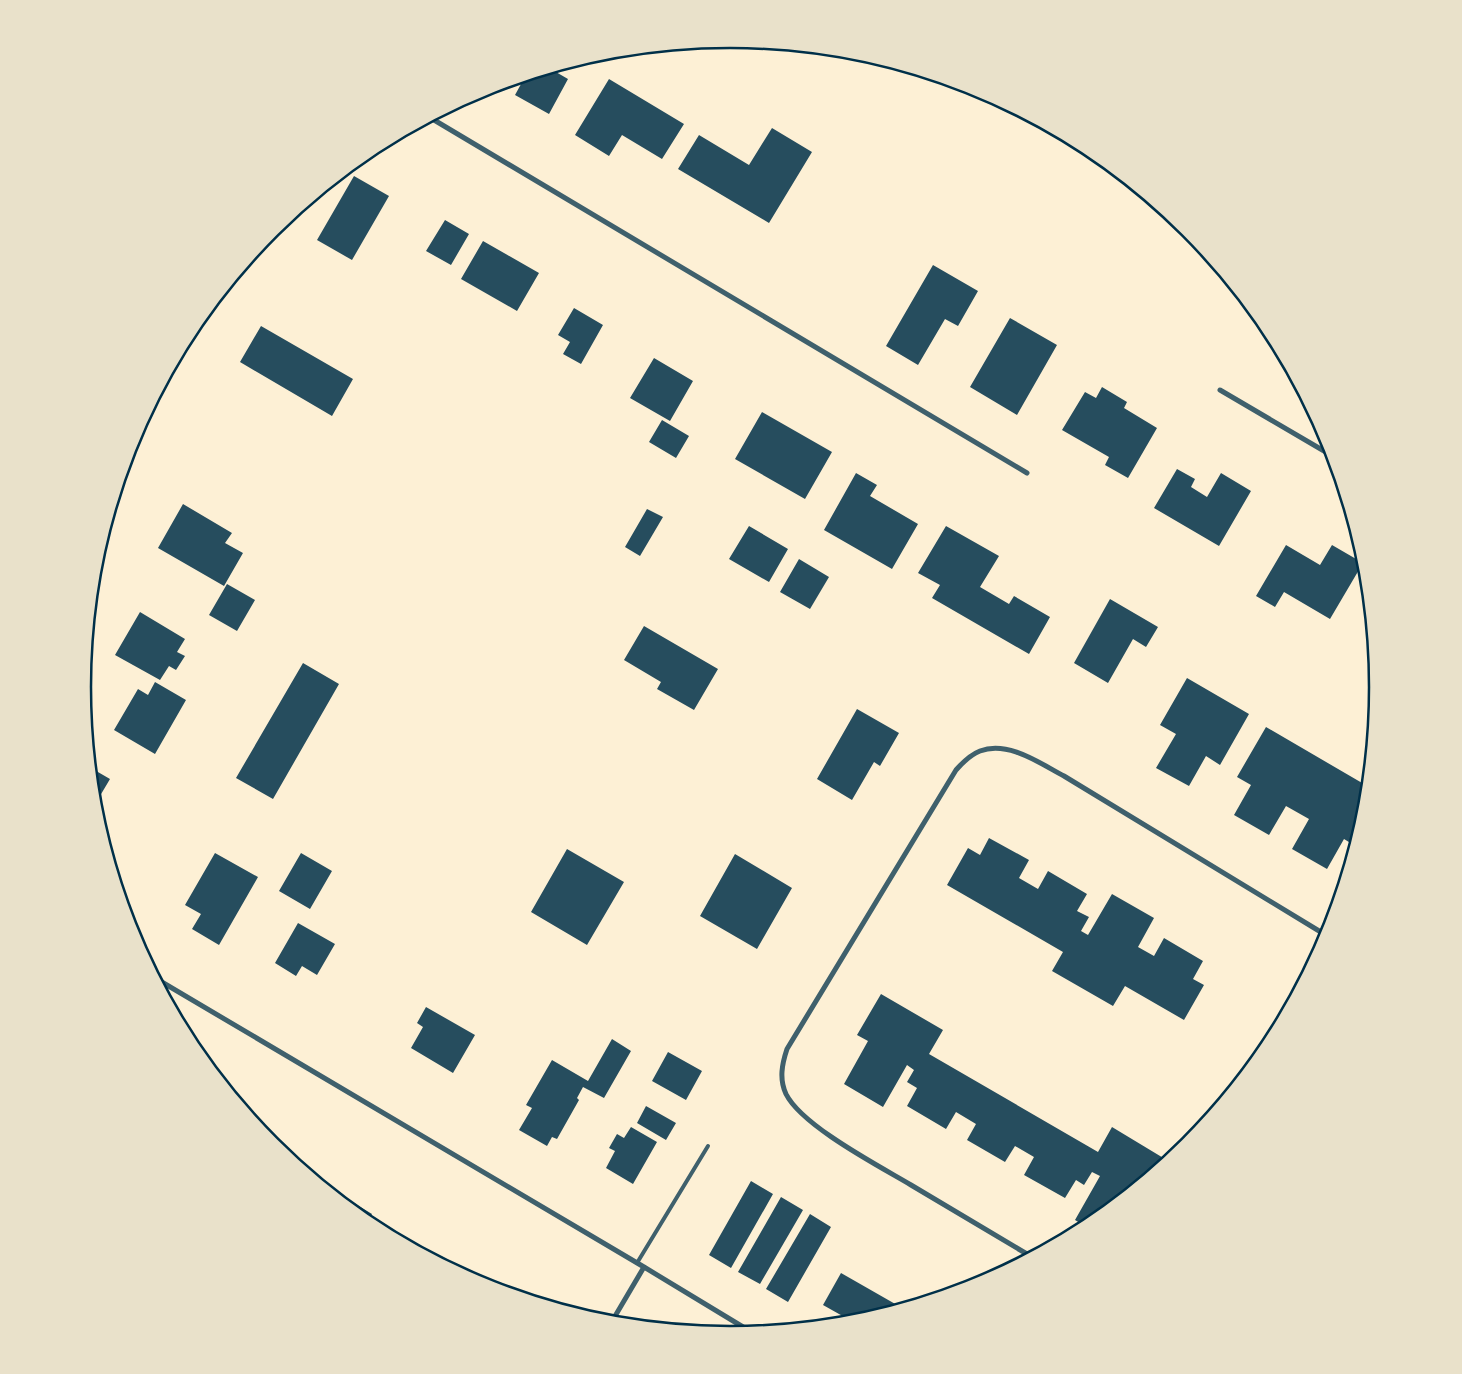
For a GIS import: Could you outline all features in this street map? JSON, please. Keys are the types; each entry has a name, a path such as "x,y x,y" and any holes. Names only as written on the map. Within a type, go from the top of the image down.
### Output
{"street":[{"path":"435,120 1026,474"},
{"path":"1220,390 1326,452"},
{"path":"1027,1254 833,1137 797,1108 786,1094 783,1086 781,1069 786,1049 956,770 969,757 981,750 996,748 1015,752 1039,763 1322,933"},
{"path":"164,983 740,1326"},
{"path":"615,1316 644,1267"}],"lane":[{"path":"637,1263 708,1146"}],"building":[{"path":"556,72 568,79 549,114 515,95 522,82 525,81"},
{"path":"609,79 684,124 662,159 622,135 609,156 575,135"},
{"path":"772,128 812,152 769,223 678,169 699,135 749,165"},
{"path":"354,176 389,196 352,260 317,240"},
{"path":"445,220 469,234 451,265 426,251"},
{"path":"483,241 539,273 517,311 461,279"},
{"path":"933,265 978,291 958,326 945,319 918,365 886,346"},
{"path":"574,308 603,325 581,364 563,354 570,342 558,335"},
{"path":"1010,318 1057,345 1017,415 970,387"},
{"path":"261,326 353,379 332,416 240,362"},
{"path":"654,358 693,381 670,421 630,398"},
{"path":"1102,387 1127,402 1124,408 1157,428 1128,478 1105,465 1109,457 1062,430 1085,392 1096,398"},
{"path":"762,412 832,452 805,499 735,459"},
{"path":"662,420 689,436 676,458 649,442"},
{"path":"1177,469 1195,479 1191,487 1207,497 1221,473 1251,491 1219,546 1154,508"},
{"path":"856,473 877,485 870,496 918,524 892,569 824,530"},
{"path":"183,504 232,533 225,543 243,553 224,586 158,548"},
{"path":"647,509 663,517 640,556 625,547"},
{"path":"749,526 788,549 769,582 729,559"},
{"path":"946,526 999,556 980,587 1009,604 1014,596 1050,617 1029,654 932,598 940,585 918,573"},
{"path":"1286,545 1320,565 1332,545 1358,560 1359,569 1330,619 1284,592 1275,607 1256,596"},
{"path":"799,559 829,577 810,609 780,592"},
{"path":"227,584 255,600 237,631 209,615"},
{"path":"1110,599 1158,627 1146,647 1133,639 1108,683 1074,663"},
{"path":"140,612 185,639 177,652 185,656 176,670 169,666 160,680 115,655"},
{"path":"644,626 718,669 694,710 657,689 661,682 624,660"},
{"path":"303,663 339,684 273,799 236,778"},
{"path":"1187,678 1249,714 1220,765 1206,756 1189,786 1156,768 1176,734 1160,725"},
{"path":"155,682 186,700 155,754 114,730 138,689 148,695"},
{"path":"857,709 899,733 880,766 874,762 852,800 817,779"},
{"path":"1266,727 1363,783 1351,843 1344,839 1327,869 1292,849 1309,819 1286,806 1269,835 1234,815 1251,785 1237,777"},
{"path":"97,772 110,779 101,794"},
{"path":"989,838 1029,860 1019,878 1038,889 1048,871 1087,894 1077,911 1089,917 1081,931 1088,935 1112,894 1154,918 1138,947 1154,956 1164,938 1203,961 1193,979 1204,985 1184,1020 1125,986 1113,1006 1052,971 1063,952 947,885 968,848 980,855"},
{"path":"567,849 624,882 587,945 531,912"},
{"path":"215,853 258,877 219,945 192,929 201,914 185,905"},
{"path":"301,853 332,871 310,909 279,891"},
{"path":"735,854 792,888 757,949 700,916"},
{"path":"298,923 335,944 317,975 302,966 296,976 275,963"},
{"path":"881,994 943,1030 929,1054 1098,1152 1112,1127 1163,1158 1120,1194 1080,1223 1075,1220 1100,1176 1092,1172 1084,1185 1076,1180 1065,1198 1024,1175 1034,1157 1015,1146 1005,1162 967,1140 976,1124 956,1112 946,1129 907,1106 917,1088 907,1082 914,1070 907,1065 883,1107 844,1084 868,1041 857,1035"},
{"path":"426,1007 475,1035 453,1073 411,1048 423,1027 417,1023"},
{"path":"612,1039 631,1051 604,1098 583,1087 577,1098 579,1100 557,1139 552,1137 547,1146 519,1130 532,1108 526,1105 552,1060 588,1081"},
{"path":"668,1052 702,1071 686,1100 652,1081"},
{"path":"646,1106 676,1123 666,1140 637,1123"},
{"path":"631,1127 657,1142 633,1184 606,1168 615,1151 609,1148 617,1134 624,1138"},
{"path":"751,1181 773,1194 731,1268 709,1255"},
{"path":"781,1197 803,1210 760,1284 738,1272"},
{"path":"810,1214 831,1227 788,1302 766,1289"},
{"path":"841,1273 897,1305 843,1316 823,1305"}]}
